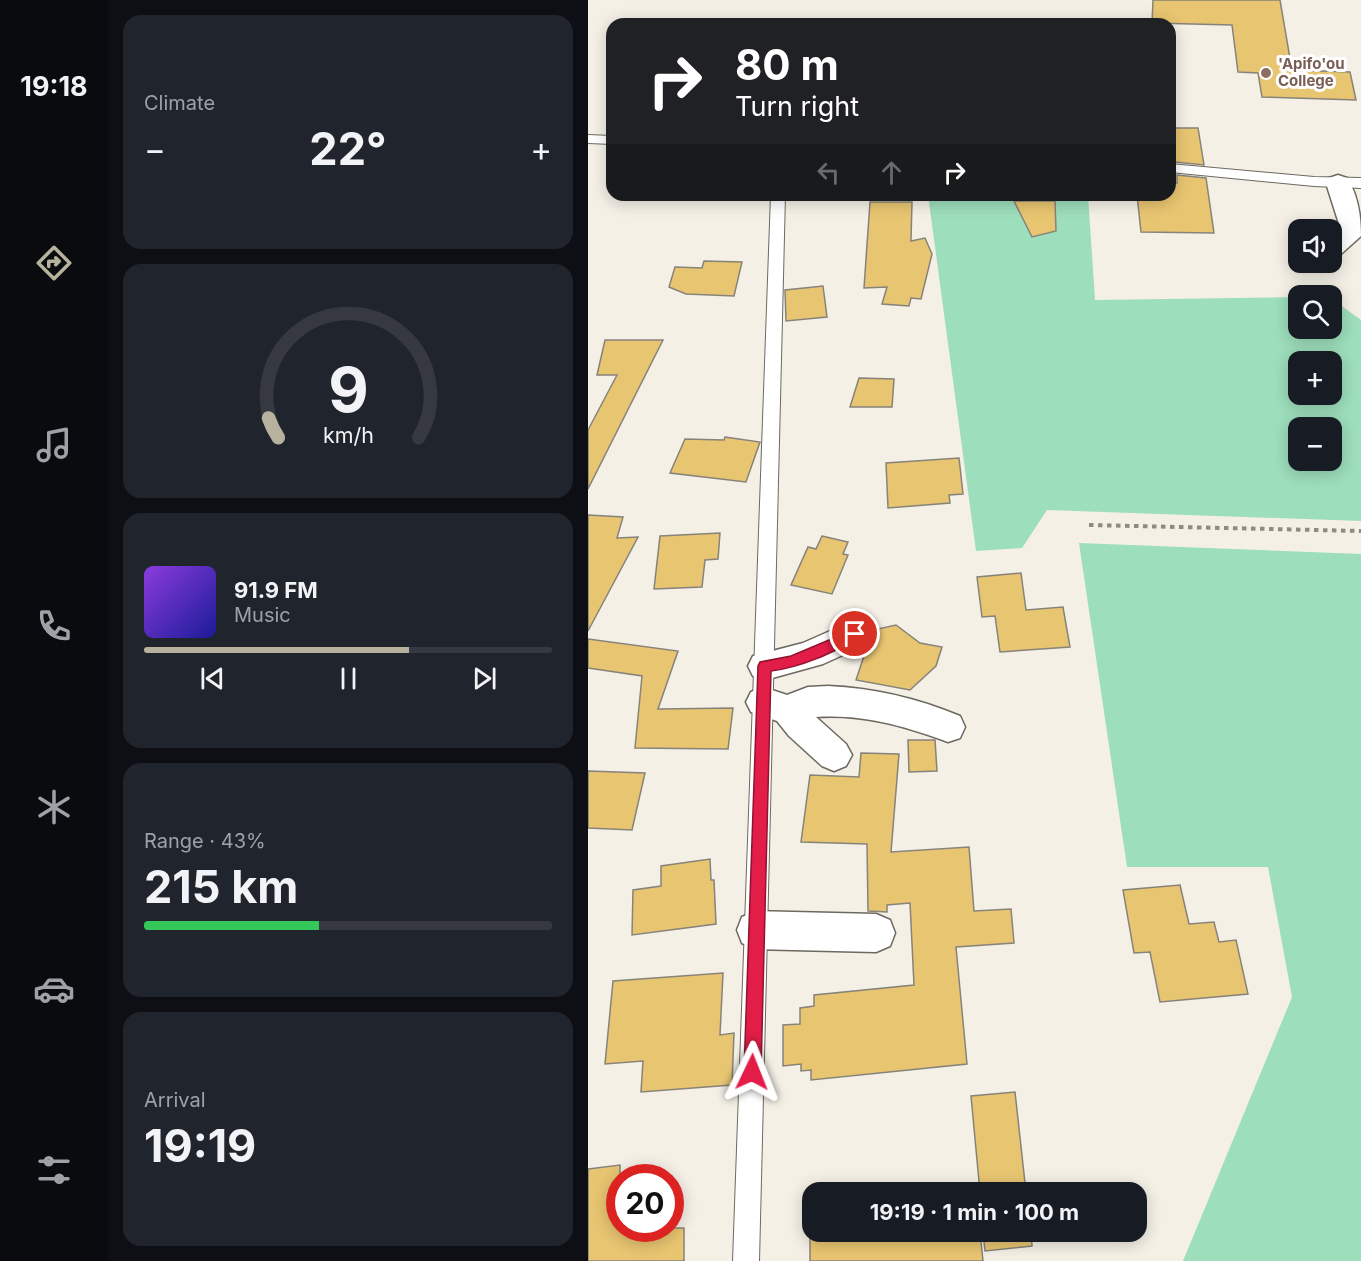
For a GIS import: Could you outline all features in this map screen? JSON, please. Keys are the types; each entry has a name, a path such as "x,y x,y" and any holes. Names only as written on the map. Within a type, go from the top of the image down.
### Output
{"street":[{"path":"1342,239 1353,229 1349,183"},
{"path":"765,666 792,662 830,648 855,634"},
{"path":"776,706 809,702 841,702 904,709 948,727"},
{"path":"776,706 834,755"},
{"path":"756,930 876,933"}],"lane":[{"path":"588,139 606,140"},
{"path":"1176,168 1349,183"},
{"path":"746,1261 756,930 776,706 765,666 778,201"}],"path":[{"path":"1089,525 1361,531"}],"green space":[{"path":"929,201 1088,201 1095,300 1288,297 1288,339 1342,339 1342,306 1361,320 1361,521 1047,510 1022,548 976,551"},
{"path":"1079,543 1361,554 1361,1261 1183,1261 1292,997 1268,867 1127,867"}],"building":[{"path":"1153,0 1280,0 1292,70 1350,72 1356,100 1262,97 1258,73 1238,72 1232,25 1176,24 1176,18 1152,18"},
{"path":"1176,128 1198,128 1204,165 1176,162"},
{"path":"1177,175 1206,178 1214,233 1141,232 1138,201 1176,201"},
{"path":"1014,201 1055,201 1056,231 1032,237"},
{"path":"870,202 912,202 911,241 925,238 932,254 921,299 911,298 909,306 882,304 887,287 864,288"},
{"path":"704,261 742,262 734,296 686,294 669,287 675,267 702,268"},
{"path":"823,286 827,317 786,321 785,290"},
{"path":"605,340 663,340 588,489 588,430 617,375 597,375"},
{"path":"859,378 894,379 892,407 850,407"},
{"path":"725,437 760,442 746,482 670,473 685,439 724,440"},
{"path":"959,458 963,494 949,495 950,503 888,508 886,463"},
{"path":"588,515 623,517 617,538 638,537 588,631"},
{"path":"720,533 718,559 705,560 702,587 654,589 660,536"},
{"path":"822,536 848,542 843,554 848,555 832,594 791,585 808,547 816,549"},
{"path":"1021,573 1026,610 1063,607 1070,647 1000,652 995,616 982,617 977,577"},
{"path":"896,625 920,643 942,647 936,666 910,690 856,680 867,647 874,635 873,630"},
{"path":"588,639 678,651 658,709 733,708 728,749 635,748 642,676 588,668"},
{"path":"908,740 935,740 937,771 909,772"},
{"path":"861,753 899,754 891,852 969,847 974,911 1011,909 1014,943 956,947 967,1064 811,1080 811,1070 801,1071 801,1064 783,1066 783,1025 800,1024 800,1008 814,1006 814,995 914,985 910,903 887,905 887,912 868,911 867,844 801,842 810,775 859,777"},
{"path":"588,771 645,773 632,830 588,828"},
{"path":"710,859 711,880 714,880 716,924 632,935 633,890 661,886 661,866"},
{"path":"1180,885 1189,924 1214,922 1219,942 1236,940 1248,994 1160,1002 1150,952 1134,953 1123,890"},
{"path":"723,973 720,1035 734,1033 732,1085 641,1092 643,1061 605,1064 613,981"},
{"path":"1015,1092 1025,1182 979,1182 971,1096"},
{"path":"606,1167 606,1242 684,1242 684,1261 588,1261 588,1169"},
{"path":"810,1242 981,1242 983,1261 810,1261"},
{"path":"984,1242 1032,1242 1032,1246 985,1251"}],"place":[{"name":"'Apifo'ou College","path":"1266,73"}],"route":[{"path":"752,1072 765,666 792,662 813,655 855,634"}]}
